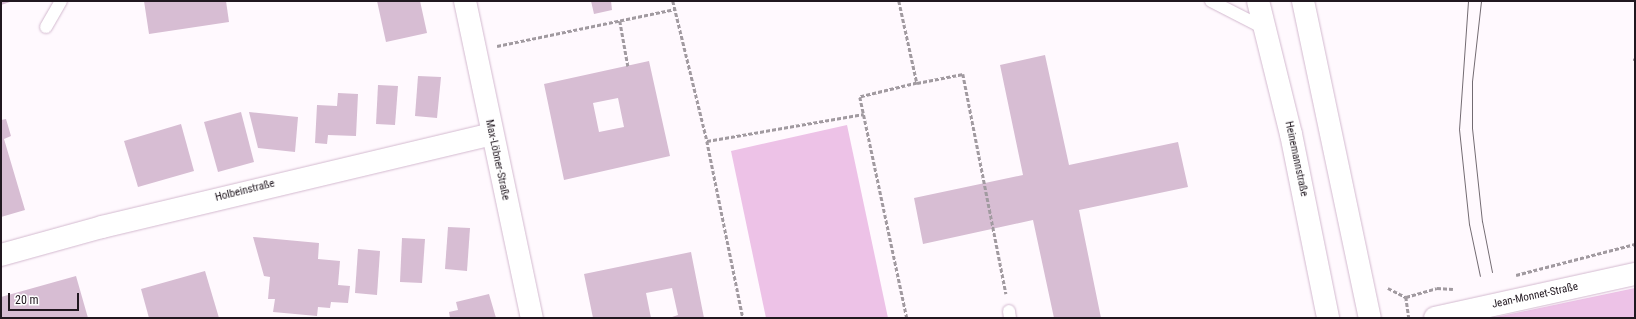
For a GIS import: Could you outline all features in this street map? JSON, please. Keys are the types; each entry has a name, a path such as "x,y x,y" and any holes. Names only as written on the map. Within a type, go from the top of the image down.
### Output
{"street":[{"name":"Max-Löbner-Straße","path":"465,1 491,134 532,318"},
{"name":"Heinemannstraße","path":"1258,1 1291,134 1328,318"},
{"path":"1303,1 1370,318"},
{"name":"Holbeinstraße","path":"1,255 109,225 491,134"},
{"name":"Jean-Monnet-Straße","path":"1435,318 1635,274"}],"lane":[{"path":"46,26 61,1"},
{"path":"1211,1 1264,28"}],"path":[{"path":"673,1 707,141 743,318"},
{"path":"899,1 916,83"},
{"path":"474,51 675,9"},
{"path":"620,21 628,66"},
{"path":"907,318 860,97 916,83 963,74 1010,315"},
{"path":"707,141 864,114"},
{"path":"1511,277 1523,270 1635,244"},
{"path":"1384,284 1406,296 1437,288 1459,289"},
{"path":"1406,296 1409,318"}],"shaded area":[{"path":"847,125 888,318 766,318 731,151"},
{"path":"1635,288 1635,318 1491,318"}],"building":[{"path":"1,1 13,1 1,5"},
{"path":"144,1 226,1 229,22 149,34"},
{"path":"377,1 420,1 427,33 386,42"},
{"path":"591,1 611,1 612,10 594,14"},
{"path":"1045,55 1069,165 1178,142 1188,187 1079,210 1101,318 1054,318 1033,220 923,244 914,198 1023,175 1000,65"},
{"path":"649,61 670,156 564,180 544,84","holes":["618,98 624,127 599,132 593,103"]},
{"path":"418,76 441,77 437,118 415,116"},
{"path":"378,85 398,86 395,125 376,124"},
{"path":"338,93 358,94 356,136 328,135 327,144 315,143 317,105 337,106"},
{"path":"241,112 254,162 218,172 204,122"},
{"path":"249,112 298,117 295,152 258,148"},
{"path":"6,119 11,136 4,139 25,210 1,217 1,120"},
{"path":"181,124 194,171 138,187 124,141"},
{"path":"448,227 470,228 467,271 445,269"},
{"path":"253,237 319,243 318,259 340,261 338,285 350,286 348,303 331,302 330,308 318,307 317,316 273,312 275,299 268,299 270,277 264,276"},
{"path":"402,238 425,239 422,283 400,282"},
{"path":"358,249 380,251 377,295 355,293"},
{"path":"691,252 704,318 669,318 678,315 672,288 646,293 651,318 593,318 584,274"},
{"path":"205,271 219,318 149,318 141,289"},
{"path":"76,276 88,318 1,318 1,297"},
{"path":"489,294 496,318 450,318 449,312 458,310 456,302"}],"tram line":[{"path":"1468,1 1459,129 1469,224 1480,276"},
{"path":"1481,1 1472,81 1472,128 1482,221 1492,272"}]}
